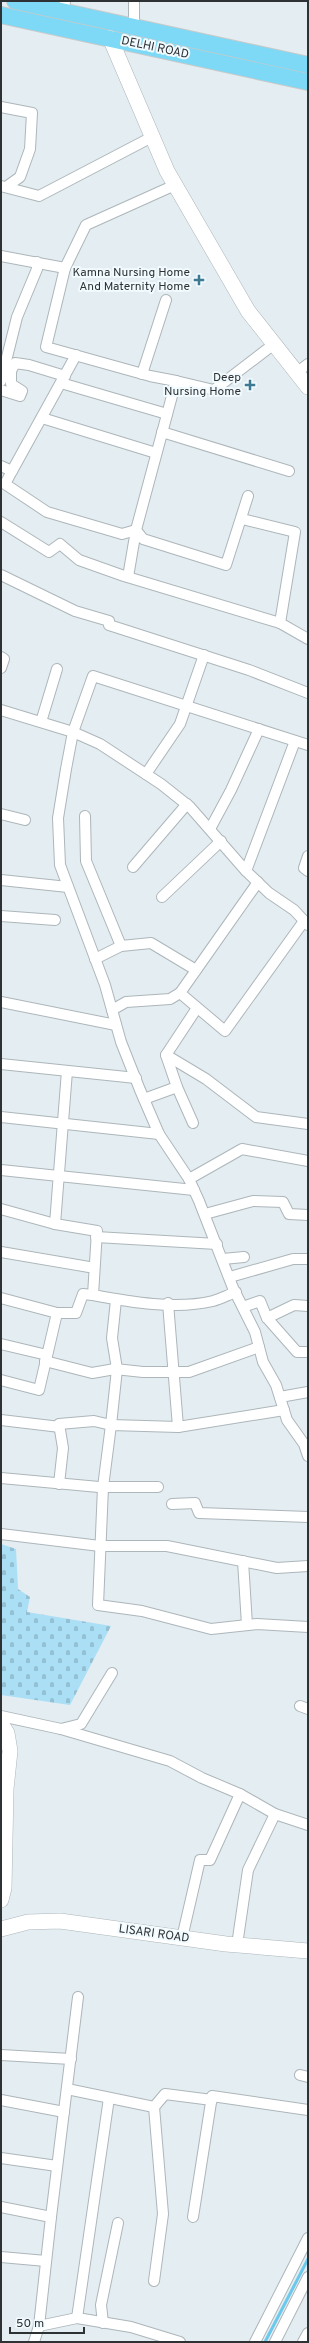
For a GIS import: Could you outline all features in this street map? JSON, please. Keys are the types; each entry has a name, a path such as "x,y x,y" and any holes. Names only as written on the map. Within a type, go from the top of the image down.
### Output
{"main road":[{"name":"DELHI ROAD","path":"15,1 64,6 112,21 308,65"},
{"name":"DELHI ROAD","path":"1,15 308,82"},
{"path":"110,38 112,21"},
{"path":"228,64 231,48"}],"street":[{"path":"134,1 134,26"},
{"path":"110,38 152,137 175,185 248,311 274,344 302,368 308,387"},
{"path":"1,107 32,113 30,149 20,177 4,186"},
{"path":"4,186 39,196 152,137"},
{"path":"175,185 86,225 66,268 46,347 142,374 214,390 274,344"},
{"path":"1,256 66,268"},
{"path":"1,381 17,317 37,269 37,262"},
{"path":"142,374 166,300"},
{"path":"76,355 5,484 47,512 122,534 136,530"},
{"path":"1,390 20,396 22,391 11,384 11,371 15,363 29,365 63,379 167,414"},
{"path":"128,577 136,530 176,381"},
{"path":"42,418 156,453"},
{"path":"162,432 289,471"},
{"path":"1,466 12,471"},
{"path":"136,530 143,539 226,565 242,519 248,496"},
{"path":"242,519 295,532 280,623"},
{"path":"1,522 49,552 60,544 79,560 128,577 280,623 308,639"},
{"path":"1,575 75,611 109,621 109,625 249,670 308,693"},
{"path":"146,774 180,724 204,655"},
{"path":"1,657 4,659 1,668"},
{"path":"41,722 57,669"},
{"path":"308,745 93,676 73,732 58,818 60,865 95,959 112,1010 120,1042 158,1134 189,1179 205,1214 236,1292 255,1332 263,1362 280,1397 284,1410 308,1456"},
{"path":"1,710 73,732 100,744 146,774 186,804 210,828 246,871 294,910 306,923 261,977 225,1031 180,994"},
{"path":"210,828 231,790 259,729"},
{"path":"246,871 295,741"},
{"path":"133,867 186,804"},
{"path":"1,814 25,820"},
{"path":"85,816 86,860 121,946"},
{"path":"162,897 221,841"},
{"path":"308,856 304,868 308,871"},
{"path":"1,880 68,887"},
{"path":"112,1010 126,1002 170,999 180,994 258,882"},
{"path":"1,916 55,920"},
{"path":"95,959 121,946 151,943 196,970"},
{"path":"1,1002 116,1025"},
{"path":"166,1055 197,1008"},
{"path":"166,1055 177,1088 192,1123"},
{"path":"166,1055 206,1079 256,1117 308,1124"},
{"path":"1,1064 136,1078"},
{"path":"55,1224 60,1176 62,1123 67,1071"},
{"path":"144,1099 177,1088"},
{"path":"1,1117 158,1134"},
{"path":"189,1179 242,1149 308,1161"},
{"path":"1,1170 194,1190"},
{"path":"205,1214 253,1201 283,1202 289,1214 308,1215"},
{"path":"1,1209 55,1224 97,1231 93,1295"},
{"path":"96,1237 217,1244"},
{"path":"1,1252 89,1267"},
{"path":"223,1259 244,1257"},
{"path":"230,1277 293,1259 308,1259"},
{"path":"1,1298 57,1313 76,1313 83,1294 133,1303 168,1303 212,1301 236,1292"},
{"path":"116,1300 112,1338 117,1369 112,1425 103,1487 98,1605 142,1611 211,1629 247,1625 308,1627"},
{"path":"243,1307 260,1302 267,1318 297,1352 308,1352"},
{"path":"168,1303 178,1427"},
{"path":"267,1318 294,1305 308,1306"},
{"path":"1,1380 39,1390 57,1313"},
{"path":"1,1344 92,1373 117,1369 189,1372 259,1347"},
{"path":"280,1397 308,1392"},
{"path":"59,1484 63,1448 59,1424 94,1421 112,1425 178,1427 284,1410"},
{"path":"1,1420 60,1428"},
{"path":"1,1478 103,1487 158,1487"},
{"path":"172,1504 195,1503 199,1513 308,1517"},
{"path":"1,1534 100,1546 167,1546 277,1568 308,1566"},
{"path":"243,1561 247,1625"},
{"path":"61,1729 81,1724 112,1673"},
{"path":"1,1716 61,1729 170,1761 202,1778 240,1794 275,1814 308,1825"},
{"path":"1,1723 7,1733 10,1750 6,1789 4,1888 1,1900"},
{"path":"182,1938 200,1860 210,1860 240,1794"},
{"path":"237,1945 248,1870 275,1814"},
{"name":"LISARI ROAD","path":"1,1929 28,1922 60,1921 237,1945 308,1951"},
{"path":"34,2342 39,2326 78,1997"},
{"path":"1,2055 71,2059"},
{"path":"67,2089 154,2107"},
{"path":"154,2281 163,2214 154,2107 165,2094 212,2100"},
{"path":"193,2217 212,2096 308,2110"},
{"path":"77,2318 109,2098"},
{"path":"1,2100 64,2112"},
{"path":"1,2158 57,2166"},
{"path":"1,2207 51,2216"},
{"path":"103,2323 101,2305 118,2223"},
{"path":"255,2342 308,2238"},
{"path":"1,2257 46,2261"},
{"path":"275,2342 308,2277"},
{"path":"39,2326 77,2318 131,2328 180,2342"},
{"path":"303,2342 308,2333"}],"green space":[{"path":"1,1544 16,1549 18,1589 30,1597 27,1612 111,1626 70,1705 1,1695"}],"waterway":[{"path":"265,2342 308,2259"}],"place":[{"name":"Kamna Nursing Home And Maternity Home","path":"199,280"},
{"name":"Deep Nursing Home","path":"250,385"}]}
